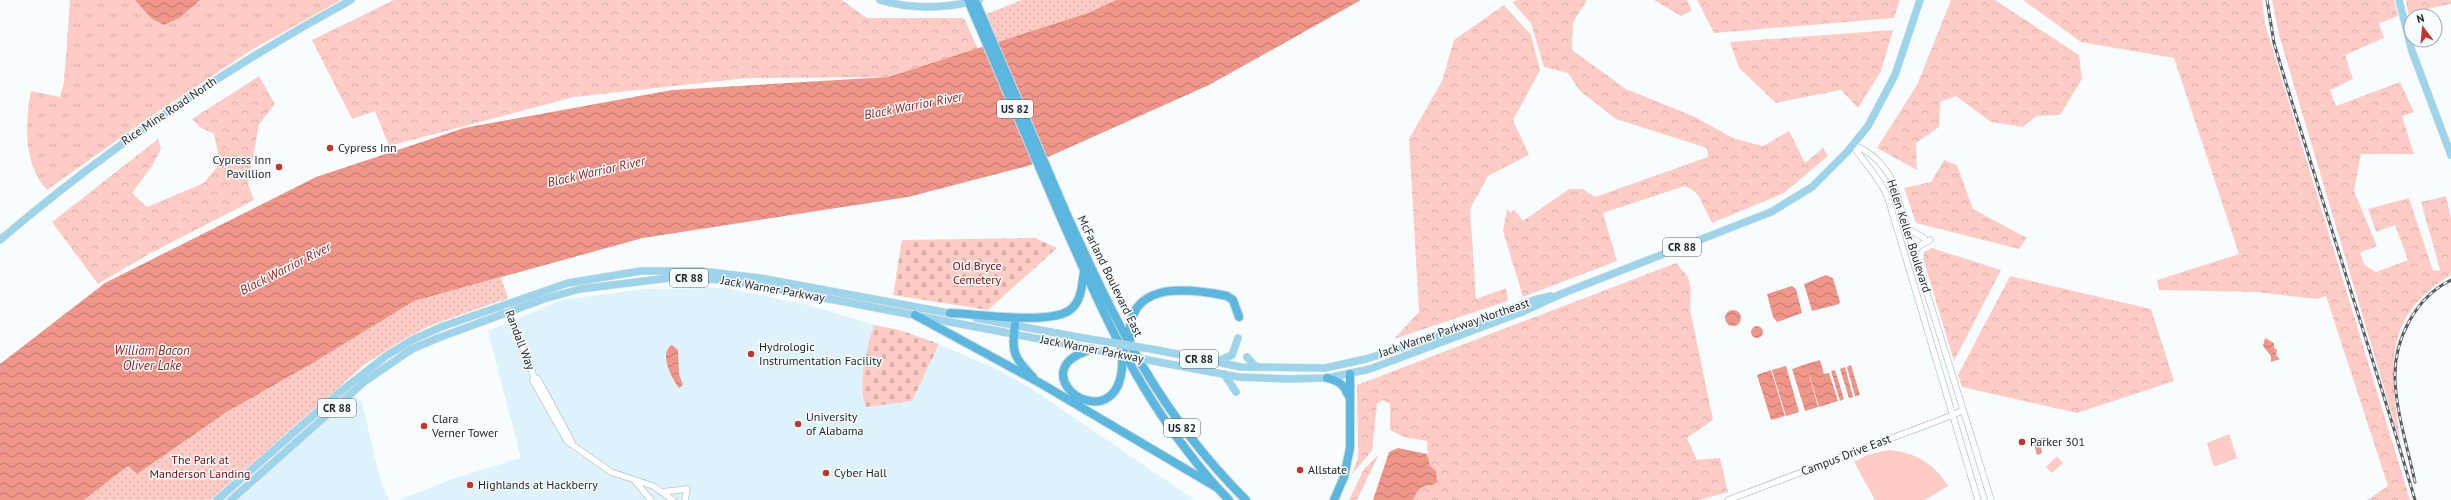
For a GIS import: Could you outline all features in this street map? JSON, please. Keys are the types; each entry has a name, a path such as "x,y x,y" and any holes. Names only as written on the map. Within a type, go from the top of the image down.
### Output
{"highway":[{"name":"US 82","path":"968,0 1064,217"},
{"name":"US 82","path":"975,0 1064,217"},
{"name":"McFarland Boulevard East","path":"1064,217 1084,270 1102,311 1126,348 1185,431 1246,500"},
{"name":"McFarland Boulevard East","path":"1064,217 1112,314 1144,390 1164,420 1216,487 1230,500"},
{"path":"950,313 1041,319 1059,316 1070,310 1078,301 1084,270"},
{"path":"1092,349 1073,358 1064,370 1064,379 1069,390 1079,398 1090,401 1108,397 1117,389 1122,377 1131,318 1137,308 1154,294 1165,290 1227,296 1233,300 1239,317"},
{"path":"915,314 1040,383 1216,487"},
{"path":"1014,329 1014,354 1020,364 1040,383"},
{"path":"1334,500 1344,478 1350,448 1348,396 1350,374"},
{"path":"1327,378 1338,381 1346,388 1348,396"}],"main road":[{"name":"Rice Mine Road North","path":"0,240 53,196 165,112 255,54 351,0"},
{"path":"880,0 915,7 951,6 979,0"},
{"name":"Jack Warner Parkway Northeast","path":"1350,374 1388,364 1446,337 1534,300 1561,294 1740,225 1781,207 1812,186 1853,145 1880,106 1895,75 1920,0"},
{"path":"2399,0 2412,51 2451,155"},
{"name":"Jack Warner Parkway","path":"217,500 340,392 386,356 412,340 441,327 505,303 568,283 595,277 670,270 730,274 950,313 1092,349 1238,377 1288,379 1327,378 1350,374"},
{"name":"Jack Warner Parkway","path":"231,500 364,382 412,349 453,332 509,314 544,299 580,289 640,280 700,278 762,284 915,314 1157,350"},
{"name":"Jack Warner Parkway Northeast","path":"1157,350 1241,367 1310,369 1352,363 1446,337"},
{"path":"1215,362 1232,355 1238,338"},
{"path":"1247,357 1254,365 1261,368"},
{"path":"1350,374 1352,363"},
{"path":"1238,377 1241,367"},
{"path":"1224,374 1236,392"}],"street":[{"name":"Helen Keller Boulevard","path":"1853,145 1866,149 1889,174 1908,228 1990,500"},
{"name":"Helen Keller Boulevard","path":"1853,145 1860,158 1876,173 1887,194 1978,500"},
{"path":"1908,228 1927,239 1915,251"},
{"name":"Randall Way","path":"505,303 534,377 538,378 572,442 606,469 653,486 673,500"},
{"name":"Campus Drive East","path":"1728,500 1963,410"},
{"path":"634,480 651,500"},
{"path":"661,492 687,489 685,500"}],"shaded area":[{"name":"University of Alabama","path":"726,288 808,305 939,344 998,370 1032,389 1195,500 399,500 455,478 521,458 488,331 561,300 644,289"},
{"path":"324,361 362,403 380,479 389,500 89,500"}],"green space":[{"path":"70,0 341,0 253,49 147,119 47,190 39,180 30,156 27,130 29,103 31,91 60,97 64,82"},
{"path":"394,0 842,0 867,18 964,18 978,49 888,77 747,78 574,97 389,146 375,111 352,119 312,40"},
{"path":"1022,0 1116,0 1088,13 998,42 986,14"},
{"path":"1518,0 1587,0 1573,22 1572,50 1626,89 1693,116 1735,139 1763,146 1789,131 1805,163 1823,148 1828,156 1784,193 1712,223 1697,193 1685,186 1603,213 1617,261 1523,297 1503,231 1507,209 1511,213 1514,210 1523,221 1569,189 1583,189 1595,197 1708,157 1707,148 1616,119 1580,91 1568,73 1544,67 1531,23 1512,2"},
{"path":"1654,0 1687,0 1692,11 1681,16"},
{"path":"1697,0 1900,0 1894,18 1714,33"},
{"path":"1951,0 1995,0 2079,55 2082,79 2060,115 2036,116 2023,127 1991,122 1956,96 1940,102 1939,127 1916,143 1917,170 1877,148 1917,85"},
{"path":"2023,0 2262,0 2265,24 2410,500 2367,500 2388,486 2326,296 2316,299 2257,292 2159,290 2157,280 2239,254 2174,58 2081,42"},
{"path":"2272,0 2394,0 2398,16 2379,23 2384,38 2345,55 2353,79 2330,90 2336,106 2400,82 2414,112 2402,116 2414,154 2361,154 2354,191 2377,246 2360,253 2365,265 2376,272 2408,260 2395,225 2376,232 2368,209 2409,198 2433,271 2440,270 2421,202 2446,196 2451,218 2451,275 2428,291 2411,309 2401,329 2395,349 2393,371 2394,394 2401,445 2279,35"},
{"path":"2406,0 2451,0 2451,4 2432,8 2407,8"},
{"path":"1504,5 1531,35 1540,70 1513,120 1529,155 1488,176 1470,209 1476,299 1506,288 1508,301 1394,339 1419,312 1409,139 1442,81 1454,40"},
{"path":"1893,30 1881,71 1858,108 1841,90 1776,103 1739,68 1730,42"},
{"path":"259,76 275,104 259,124 248,184 254,200 149,254 98,284 52,222 158,139 161,149 152,166 132,193 147,207 204,183 220,163 214,134 200,127 192,119"},
{"path":"1944,160 1957,165 1973,209 2027,238 2019,249 1916,223 1904,188 1931,182"},
{"name":"Old Bryce Cemetery","path":"1035,238 1057,248 988,310 893,295 902,240"},
{"path":"1932,248 2001,270 1954,361 1923,258 1924,252"},
{"path":"1676,263 1688,277 1691,290 1690,309 1713,420 1687,438 1697,460 1720,458 1728,492 1700,500 1413,500 1420,488 1433,485 1428,461 1427,441 1404,437 1390,430 1390,404 1383,400 1377,404 1372,451 1352,474 1358,458 1357,385"},
{"path":"2010,276 2151,309 2174,381 2077,413 1962,387 1958,375"},
{"name":"The Park at Manderson Landing","path":"501,277 508,298 429,326 399,342 364,365 210,500 84,500 128,466 188,437 225,413 313,363 414,301"},
{"path":"874,325 900,330 939,344 912,401 866,407 862,388 864,366"},
{"path":"2229,434 2237,458 2216,466 2213,465 2207,443"},
{"path":"1888,450 1907,453 1923,460 1937,471 1948,486 1925,500 1875,500 1854,462 1867,455"},
{"path":"1379,454 1357,500 1349,500 1364,469"},
{"path":"2057,456 2063,463 2052,473 2046,467"}],"water":[{"path":"135,0 200,0 179,18 164,25 151,18"},
{"name":"William Bacon Oliver Lake","path":"1116,0 1361,0 1209,85 1028,166 908,197 643,238 414,301 313,363 225,413 137,474 128,466 84,500 0,500 0,364 105,283 316,177 464,128 672,90 888,77 1088,13"},
{"path":"1826,275 1833,278 1840,302 1839,304 1812,311 1804,284"},
{"path":"1792,286 1796,289 1802,313 1777,322 1773,317 1767,294"},
{"path":"1730,310 1736,310 1741,315 1739,324 1736,326 1730,326 1725,321 1725,315"},
{"path":"1757,326 1761,328 1763,332 1761,336 1757,338 1753,336 1751,332 1753,328"},
{"path":"2265,338 2274,343 2274,348 2277,350 2276,355 2280,359 2271,362 2271,356 2263,346"},
{"path":"672,345 678,350 679,374 683,385 679,388 670,373 666,360 668,349"},
{"path":"1820,360 1824,374 1829,373 1838,401 1819,407 1806,364"},
{"path":"1806,364 1818,407 1805,411 1792,369"},
{"path":"1851,365 1860,395 1855,396 1847,367"},
{"path":"1786,366 1799,412 1786,416 1772,370"},
{"path":"1845,367 1853,397 1849,398 1840,369"},
{"path":"1771,370 1785,416 1771,420 1757,375"},
{"path":"1835,370 1844,399 1840,401 1831,371"},
{"path":"2047,437 2048,442 2042,443 2041,446 2042,453 2037,455 2034,444 2037,439"},
{"path":"1398,448 1427,454 1430,466 1436,471 1437,482 1433,485 1420,488 1413,500 1373,500 1389,452"}],"railway":[{"path":"2267,0 2274,43 2415,500"},
{"path":"2415,482 2396,391 2395,378 2398,349 2403,334 2418,308 2427,297 2439,287 2451,280"}],"place":[{"name":"Cypress Inn","path":"330,148"},
{"name":"Cypress Inn Pavillion","path":"279,167"},
{"name":"Hydrologic Instrumentation Facility","path":"751,354"},
{"name":"University of Alabama","path":"798,424"},
{"name":"Clara Verner Tower","path":"424,426"},
{"name":"Parker 301","path":"2022,442"},
{"name":"Allstate","path":"1300,470"},
{"name":"Cyber Hall","path":"826,473"},
{"name":"Highlands at Hackberry","path":"470,485"}],"water label":[{"name":"Black Warrior River","path":"913,105"},
{"name":"Black Warrior River","path":"596,171"},
{"name":"Black Warrior River","path":"285,268"}]}
